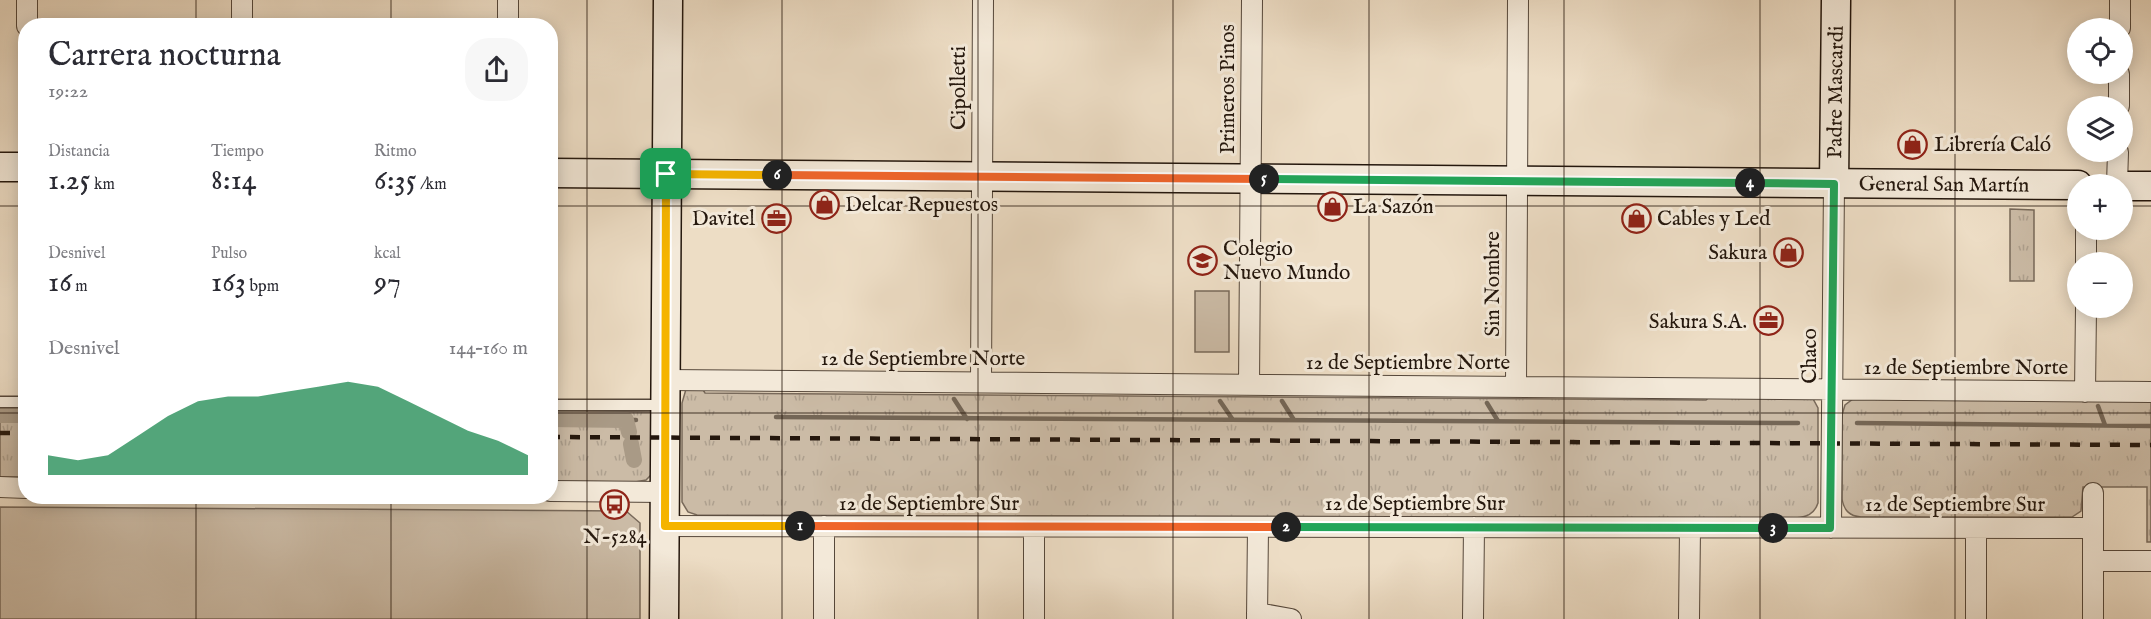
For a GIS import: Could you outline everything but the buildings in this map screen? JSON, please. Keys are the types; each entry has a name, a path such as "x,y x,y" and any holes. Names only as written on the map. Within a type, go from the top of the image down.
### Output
{"main road":[{"path":"664,619 668,0"},
{"name":"Padre Mascardi","path":"1834,184 1836,0"},
{"path":"0,167 18,167"},
{"name":"General San Martín","path":"558,173 2067,185"},
{"path":"2133,186 2151,186"}],"street":[{"path":"27,0 27,18"},
{"path":"242,0 242,18"},
{"path":"508,0 508,18"},
{"name":"Cipolletti","path":"981,382 983,0"},
{"name":"Primeros Pinos","path":"1249,385 1251,0"},
{"name":"Sin Nombre","path":"1515,387 1518,0"},
{"path":"2120,0 2120,18"},
{"name":"Chaco","path":"1830,528 1834,184"},
{"path":"2085,392 2086,318"},
{"name":"12 de Septiembre Norte","path":"666,392 981,382 2151,392"},
{"path":"0,487 18,488"},
{"path":"558,491 665,492"},
{"path":"2093,493 2093,619"},
{"name":"12 de Septiembre Sur","path":"665,526 2093,528"},
{"path":"824,526 824,619"},
{"path":"1034,527 1034,619"},
{"path":"1258,527 1257,616 1291,619"},
{"path":"1473,619 1474,527"},
{"path":"1689,619 1690,528"},
{"path":"1976,528 1976,619"},
{"path":"2093,561 2151,561"}],"lane":[{"path":"558,404 666,392"},
{"path":"0,402 18,402"}],"green space":[{"path":"2010,209 2034,210 2034,281 2010,281"},
{"path":"1195,291 1229,291 1229,352 1195,352"},
{"path":"700,385 705,393 1706,400 1713,394 1812,397 1818,408 1818,503 1809,515 1795,518 697,515 688,512 682,502 682,403 686,389"},
{"path":"1853,399 2151,400 2151,542 2147,542 2147,487 2083,487 2081,511 2072,517 1861,517 1851,514 1844,507 1842,499 1842,415 1845,405"},
{"path":"0,406 18,407 18,477 0,477"},
{"path":"558,411 654,412 653,473 646,480 635,482 558,481"},
{"path":"0,507 626,511 640,523 640,619 0,619"}],"waterway":[{"path":"954,399 967,419"},
{"path":"1220,401 1233,420"},
{"path":"1282,401 1294,420"},
{"path":"1487,403 1498,421"},
{"path":"2098,406 2105,425"},
{"path":"0,415 18,415"},
{"path":"776,417 1798,423"},
{"path":"558,419 626,420 629,432"},
{"path":"626,420 636,420"},
{"path":"1857,423 2151,426"},
{"path":"631,444 634,460"}],"railway":[{"path":"0,433 18,433"},
{"path":"558,437 2151,445"}],"place":[{"name":"Librería Caló","path":"1913,144"},
{"name":"Delcar Repuestos","path":"824,204"},
{"name":"La Sazón","path":"1332,206"},
{"name":"Davitel","path":"776,218"},
{"name":"Cables y Led","path":"1636,218"},
{"name":"Sakura","path":"1788,252"},
{"name":"Colegio Nuevo Mundo","path":"1202,260"},
{"name":"Sakura S.A.","path":"1768,321"},
{"name":"N-5284","path":"615,505"}],"route":[{"path":"666,174 1834,184 1830,528 665,526 666,174"}]}
